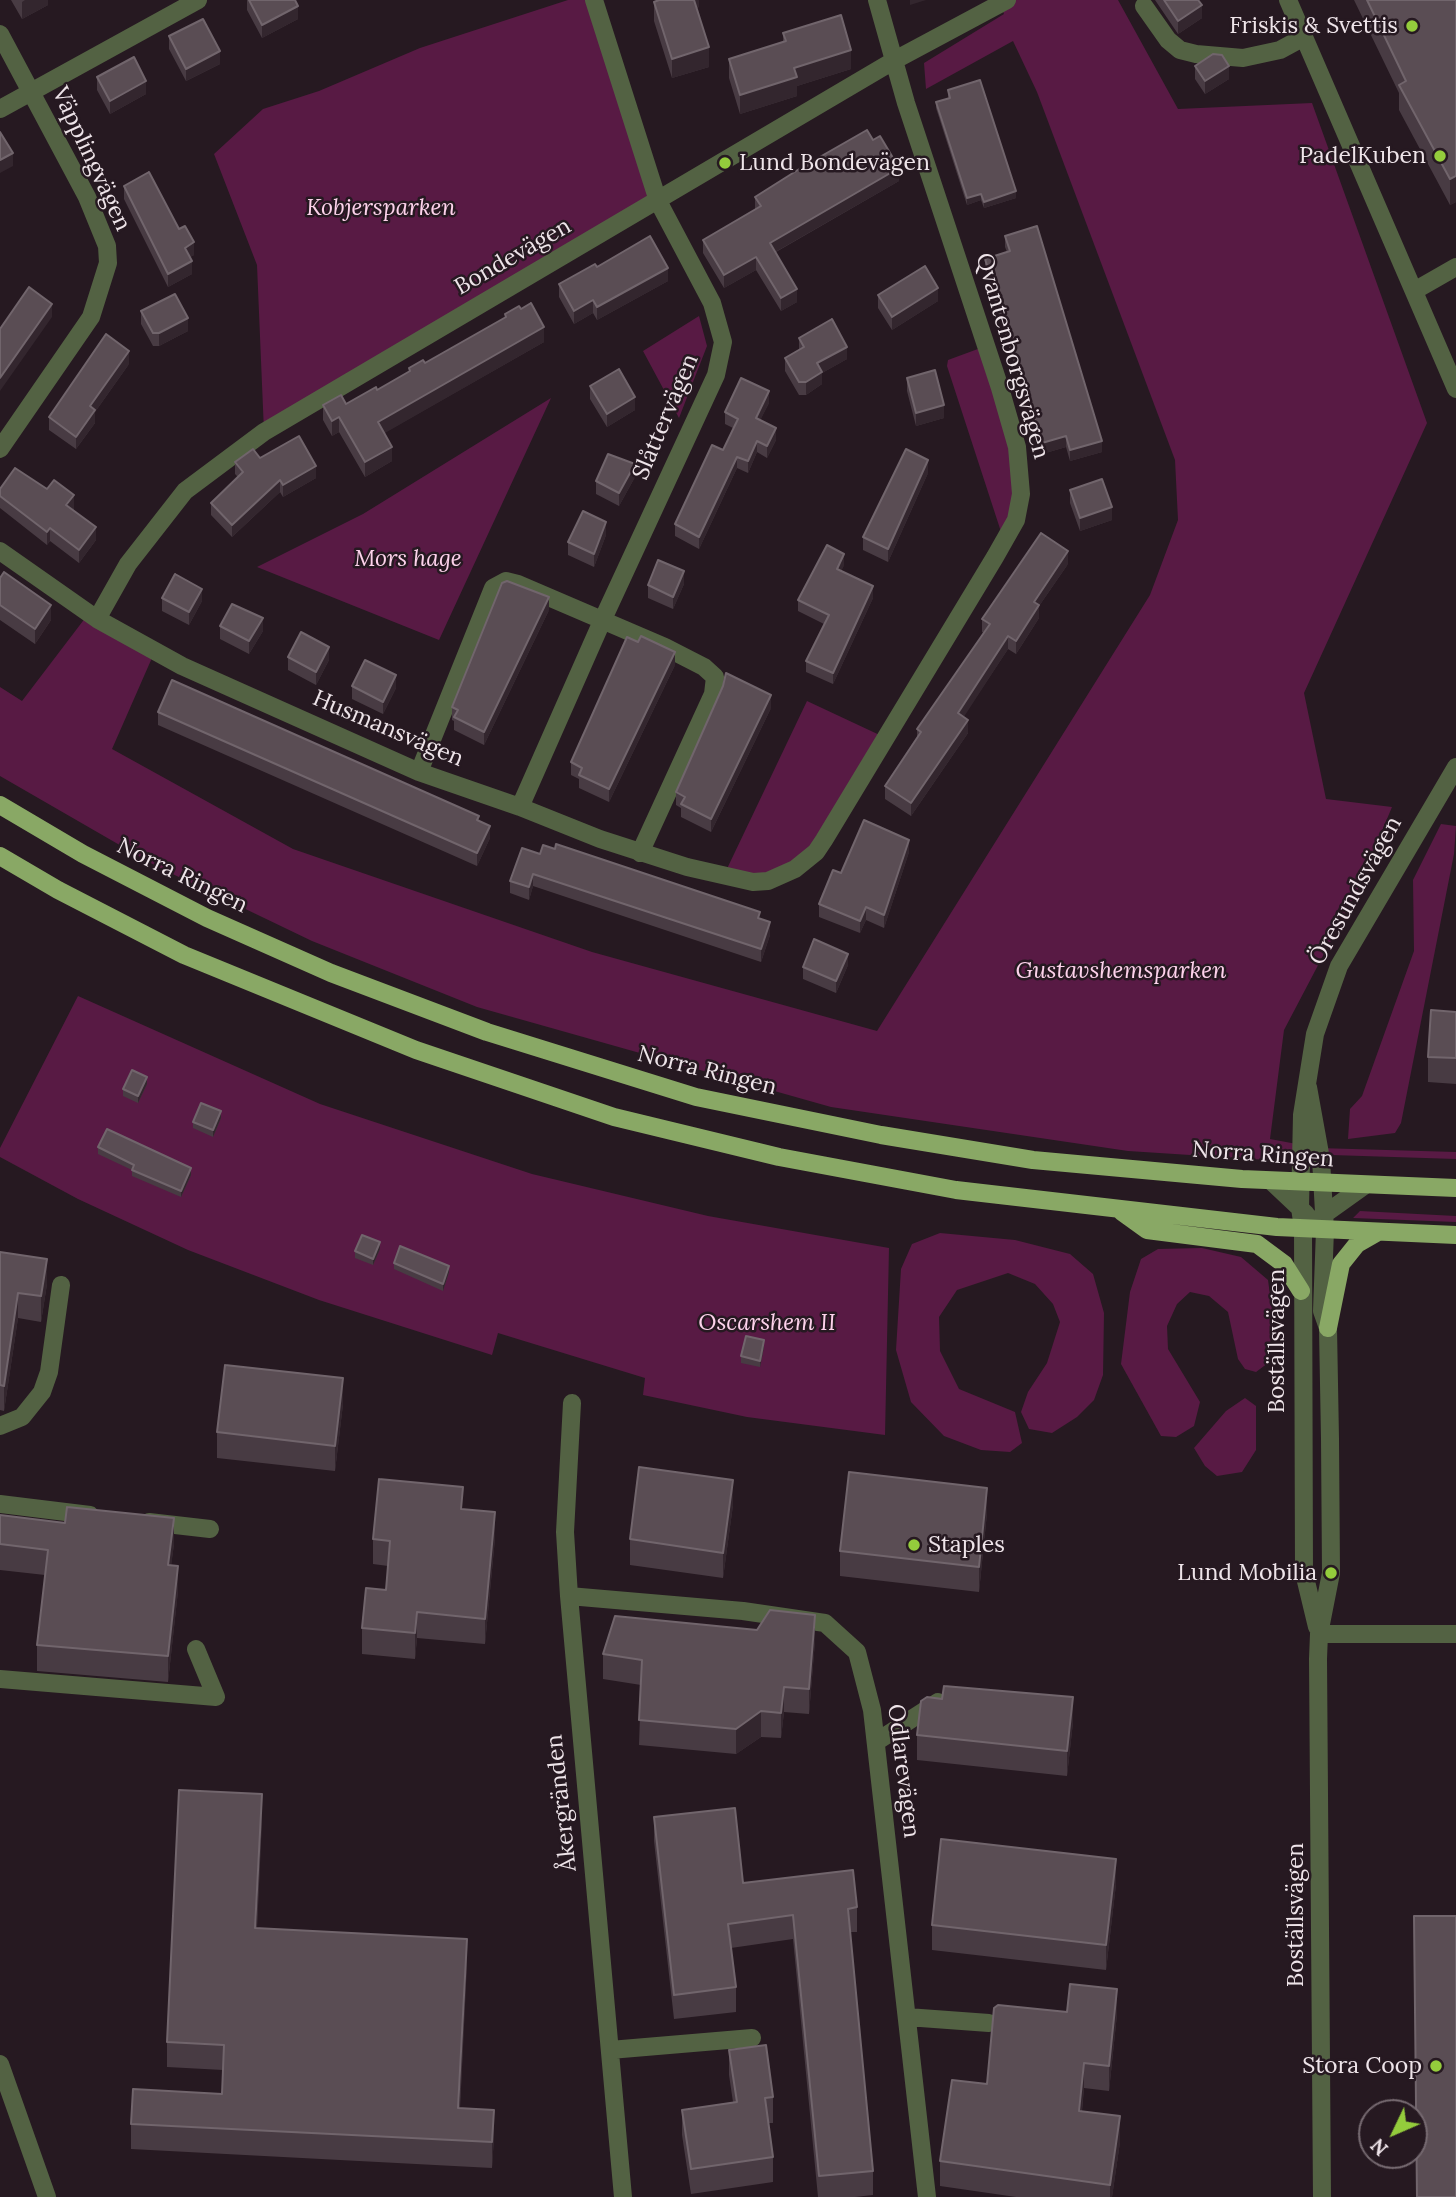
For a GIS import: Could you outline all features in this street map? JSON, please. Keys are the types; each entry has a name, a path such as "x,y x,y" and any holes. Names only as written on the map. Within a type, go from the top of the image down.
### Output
{"main road":[{"name":"Norra Ringen","path":"0,805 83,854 195,911 331,973 571,1060 696,1097 881,1135 1033,1160 1270,1181 1456,1188"},
{"path":"0,856 58,890 184,955 416,1050 574,1105 689,1136 876,1177 1119,1210 1316,1224 1377,1232 1456,1235"},
{"path":"1119,1210 1147,1230 1256,1244 1284,1264 1301,1291"},
{"path":"1328,1328 1341,1264 1357,1244 1377,1232"}],"street":[{"path":"0,109 34,93 198,0"},
{"name":"Slåttervägen","path":"520,807 716,375 723,342 712,303 659,201 594,0"},
{"name":"Qvantenborgsvägen","path":"785,874 804,863 824,840 995,558 1016,520 1021,494 1017,447 1000,388 906,103 877,0"},
{"name":"Bondevägen","path":"97,619 128,564 185,491 244,447 417,340 531,277 895,60 1007,0"},
{"path":"1288,0 1456,389"},
{"path":"1144,6 1168,40 1180,50 1196,54 1243,58 1280,50 1304,37"},
{"name":"Väpplingvägen","path":"0,34 34,93 87,197 107,246 108,263 91,317 0,449"},
{"path":"1414,291 1456,267"},
{"name":"Husmansvägen","path":"0,551 97,619 182,666 419,772 640,853 752,882 768,881 785,874"},
{"path":"419,772 493,588 506,581 518,584 603,619 704,667 715,677 713,694 640,853"},
{"name":"Öresundsvägen","path":"1316,1224 1300,1208 1302,1115 1315,1034 1339,966 1456,767"},
{"name":"Öresundsvägen","path":"1308,1087 1323,1184 1316,1224"},
{"path":"1270,1181 1300,1208"},
{"path":"1316,1224 1364,1186"},
{"name":"Boställsvägen","path":"1316,1224 1301,1291 1304,1573 1319,1634"},
{"name":"Boställsvägen","path":"1316,1224 1322,1311 1328,1328 1331,1573 1319,1634 1322,2197"},
{"path":"0,1426 22,1417 42,1392 49,1372 61,1286"},
{"name":"Åkergränden","path":"572,1403 565,1532 569,1596 624,2197"},
{"path":"0,1504 105,1516"},
{"path":"131,1520 210,1529"},
{"name":"Odlarevägen","path":"569,1596 743,1611 825,1623 857,1652 872,1710 927,2197"},
{"path":"1319,1634 1455,1634"},
{"path":"0,1679 216,1697 196,1649"},
{"path":"876,1742 941,1700 953,1700"},
{"path":"907,2017 989,2023"},
{"path":"610,2050 752,2038"},
{"path":"0,2064 47,2197"}],"green space":[{"name":"Kobjersparken","path":"568,0 594,0 658,201 264,432 257,265 214,154 263,109 319,91 420,48"},
{"name":"Gustavshemsparken","path":"999,0 1118,0 1178,109 1312,103 1427,423 1304,693 1326,799 1392,807 1357,891 1284,1030 1270,1139 1318,1148 1456,1152 1456,1159 1269,1153 1268,1160 1128,1151 831,1107 477,1007 312,941 156,866 0,776 0,687 22,701 89,613 155,651 112,749 293,849 592,952 877,1031 1150,595 1178,520 1175,460 1037,92 1013,41 926,89 924,63 1004,14"},
{"path":"699,316 707,346 679,418 643,351"},
{"path":"986,346 1020,469 1004,541 947,366 948,360"},
{"name":"Mors hage","path":"551,398 439,640 257,567 363,514"},
{"path":"807,701 886,738 824,840 784,874 724,875"},
{"path":"1441,824 1456,826 1454,854 1401,1123 1395,1133 1348,1139 1350,1109 1362,1096 1414,951 1413,880"},
{"name":"Oscarshem II","path":"78,996 320,1104 532,1174 708,1216 889,1248 885,1435 747,1417 643,1395 645,1378 498,1333 492,1355 319,1300 188,1250 78,1199 0,1157 0,1148"},
{"path":"1360,1211 1456,1216 1456,1222 1353,1218"},
{"path":"940,1233 1015,1240 1070,1254 1093,1274 1104,1313 1103,1375 1094,1400 1077,1417 1052,1433 1029,1429 1021,1412 1028,1392 1047,1363 1060,1322 1053,1304 1035,1284 1008,1273 957,1290 939,1317 940,1351 959,1389 1015,1412 1022,1443 1010,1452 981,1450 944,1436 911,1402 896,1350 901,1269 912,1244"},
{"path":"1202,1248 1241,1257 1268,1280 1273,1317 1268,1363 1256,1372 1245,1369 1238,1359 1228,1312 1209,1296 1190,1292 1177,1304 1167,1326 1168,1349 1200,1402 1194,1426 1176,1437 1161,1436 1121,1364 1130,1292 1141,1259 1158,1249"},
{"path":"1245,1398 1256,1406 1256,1450 1242,1472 1217,1476 1205,1466 1194,1448 1226,1411"}],"building":[{"path":"249,0 295,0 298,6 262,25"},
{"path":"694,0 709,47 672,59 654,2"},
{"path":"1164,0 1198,0 1202,5 1178,21"},
{"path":"1367,0 1456,0 1456,176 1450,179 1399,85 1406,81"},
{"path":"841,15 851,50 794,68 797,77 740,95 729,59 786,41 783,33"},
{"path":"203,19 220,51 186,69 169,36"},
{"path":"1213,54 1222,55 1229,66 1205,81 1195,66"},
{"path":"134,57 146,81 110,101 97,77"},
{"path":"980,80 1016,191 984,202 981,194 967,198 936,102 950,98 948,90"},
{"path":"867,130 873,140 880,136 899,168 770,243 797,289 781,298 756,257 724,275 703,240 761,206 755,197"},
{"path":"0,132 13,153 0,160"},
{"path":"149,172 179,229 185,226 194,242 185,248 192,261 168,274 124,186"},
{"path":"1037,226 1102,441 1070,450 1066,436 1042,443 985,259 1010,251 1005,236"},
{"path":"650,236 668,268 597,307 593,300 574,311 559,284 595,264 597,267"},
{"path":"925,266 938,288 892,317 878,295"},
{"path":"29,287 52,304 0,378 0,329"},
{"path":"175,294 188,318 159,333 153,333 141,311"},
{"path":"531,303 544,327 378,422 392,447 365,462 339,417 332,421 323,405 341,395 346,404 376,387 377,390 410,371 409,368 423,360 425,363 506,317 505,314 519,306 521,309"},
{"path":"832,319 847,347 817,363 822,372 806,382 799,382 785,358 804,347 799,338"},
{"path":"106,334 129,351 90,406 95,410 76,437 49,417"},
{"path":"619,369 635,397 607,414 590,386"},
{"path":"935,370 944,405 916,413 907,378"},
{"path":"741,378 769,391 756,418 776,428 767,446 757,441 748,461 737,457 699,537 675,524 712,445 723,450 738,419 725,412"},
{"path":"299,436 316,466 283,485 280,480 232,525 211,503 243,472 235,462 253,449 260,458"},
{"path":"906,449 928,460 888,549 863,537"},
{"path":"608,454 635,464 619,493 596,481"},
{"path":"15,468 47,489 54,480 74,495 66,505 96,527 79,550 50,528 47,532 0,496 0,489"},
{"path":"1102,479 1112,507 1080,518 1070,490"},
{"path":"583,511 606,522 594,554 568,542"},
{"path":"1041,533 1068,551 1034,602 1039,605 1016,641 1008,636 958,713 968,720 911,803 885,786 921,732 917,729 990,624 982,619"},
{"path":"827,545 844,554 837,569 873,586 833,673 806,661 829,615 798,600"},
{"path":"658,560 684,571 673,597 648,585"},
{"path":"4,572 51,605 35,629 0,605 0,578"},
{"path":"175,574 202,589 189,612 162,598"},
{"path":"507,581 549,597 484,732 454,717 458,710 452,707 502,583"},
{"path":"232,604 263,618 249,641 220,626"},
{"path":"301,632 329,647 316,672 288,657"},
{"path":"641,636 675,652 609,789 579,775 582,768 571,762 627,637 638,642"},
{"path":"365,660 396,675 383,702 352,686"},
{"path":"726,673 771,695 711,819 681,804 685,797 676,792 723,686"},
{"path":"172,680 479,816 477,820 490,826 477,853 158,712"},
{"path":"864,820 909,840 884,915 866,907 860,921 819,904 833,870 841,873"},
{"path":"556,844 760,912 758,918 770,922 761,949 533,874 529,887 510,881 522,848 540,854 543,845 555,849"},
{"path":"814,939 848,954 836,981 803,967"},
{"path":"1431,1010 1456,1012 1456,1058 1428,1057"},
{"path":"132,1070 147,1077 138,1096 123,1089"},
{"path":"201,1103 221,1111 213,1130 193,1122"},
{"path":"107,1129 191,1168 181,1191 132,1170 134,1165 98,1147"},
{"path":"362,1235 380,1242 373,1259 355,1251"},
{"path":"400,1246 449,1266 443,1284 394,1263"},
{"path":"0,1252 47,1259 41,1296 18,1293 4,1386 0,1385"},
{"path":"746,1336 764,1340 760,1361 741,1356"},
{"path":"225,1365 343,1378 335,1446 217,1432"},
{"path":"639,1467 733,1480 723,1553 630,1539"},
{"name":"Staples","path":"849,1472 987,1488 979,1567 840,1551"},
{"path":"379,1479 463,1487 461,1509 495,1512 485,1619 417,1612 415,1633 362,1628 366,1588 386,1590 390,1541 373,1539"},
{"path":"67,1507 174,1518 168,1565 178,1566 168,1656 37,1645 48,1550 0,1544 0,1515 65,1523"},
{"path":"770,1610 815,1615 809,1689 784,1687 781,1713 761,1711 736,1729 639,1720 642,1660 603,1654 615,1616 757,1630"},
{"path":"944,1686 1073,1697 1067,1751 917,1735 921,1701 927,1697 942,1699"},
{"path":"179,1790 262,1794 255,1928 467,1939 458,2108 494,2110 492,2142 131,2124 133,2089 222,2094 224,2045 167,2042"},
{"path":"735,1808 743,1883 853,1870 857,1907 848,1909 873,2171 819,2176 793,1915 728,1924 736,1987 674,1995 654,1817"},
{"path":"941,1839 1116,1859 1106,1945 932,1925"},
{"name":"Stora Coop","path":"1414,1916 1456,1916 1456,2197 1417,2197 1417,2169 1428,2169 1428,2099 1416,2099"},
{"path":"1070,1984 1117,1989 1109,2066 1084,2063 1079,2111 1120,2116 1110,2185 940,2161 952,2080 987,2084 994,2008 998,2005 1067,2012"},
{"path":"766,2045 773,2097 765,2098 773,2157 691,2169 682,2110 737,2102 729,2050"}],"place":[{"name":"Friskis & Svettis","path":"1412,26"},
{"name":"PadelKuben","path":"1440,156"},
{"name":"Lund Bondevägen","path":"725,163"},
{"name":"Staples","path":"914,1545"},
{"name":"Lund Mobilia","path":"1331,1573"},
{"name":"Stora Coop","path":"1436,2066"}]}
